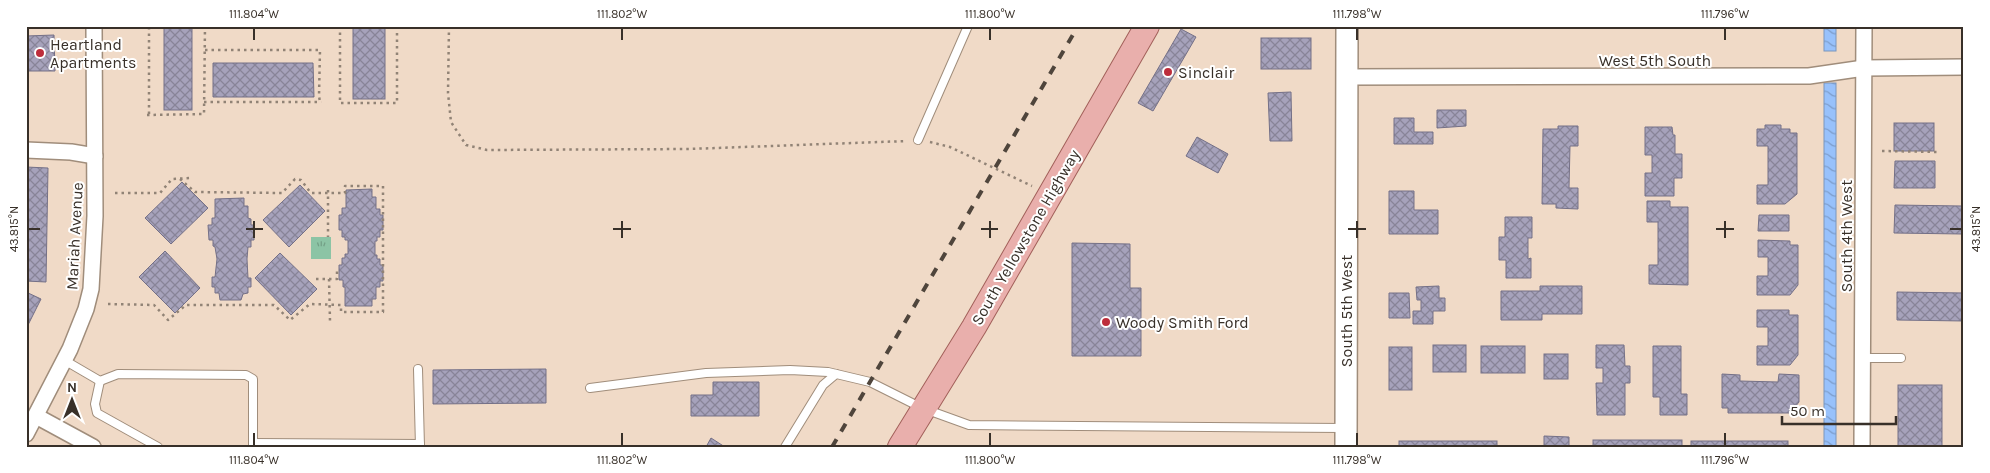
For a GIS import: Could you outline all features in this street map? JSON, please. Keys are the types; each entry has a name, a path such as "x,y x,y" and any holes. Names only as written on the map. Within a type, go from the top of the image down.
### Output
{"main road":[{"name":"South Yellowstone Highway","path":"900,447 922,408 974,326 1147,26"}],"street":[{"name":"Mariah Avenue","path":"26,434 64,360 86,308 91,289 95,216 94,26"},
{"name":"South 5th West","path":"1346,438 1347,26"},
{"name":"South 4th West","path":"1862,447 1864,26"},
{"name":"West 5th South","path":"1346,77 1791,77 1864,68 1964,67"},
{"path":"26,150 71,152 94,156"},
{"path":"36,416 92,447"}],"lane":[{"path":"918,140 968,26"},
{"path":"1863,358 1901,358"},
{"path":"64,360 100,381"},
{"path":"100,381 118,374 246,374 253,379 253,445 420,445 418,369"},
{"path":"590,388 706,373 790,370 836,374 870,382 922,408 969,424 1346,438"},
{"path":"784,447 824,386 836,374"},
{"path":"100,381 95,404 97,413 158,447"}],"path":[{"path":"149,26 148,115 204,114 205,26"},
{"path":"340,26 339,102 397,103 396,26"},
{"path":"449,26 448,93 451,122 466,145 487,150 688,149 918,140 950,147 1050,194"},
{"path":"204,102 321,102 320,50 205,50"},
{"path":"1882,151 1940,152"},
{"path":"116,192 160,192 172,179 191,178"},
{"path":"108,304 154,305 168,320 186,305 274,305 290,320 310,304 341,306 341,312 383,312 383,186 345,186 345,192 311,193 301,180 295,179 282,193 195,192 180,179"},
{"path":"328,191 328,238"},
{"path":"316,279 338,279 338,268"},
{"path":"329,279 330,322"}],"green space":[{"path":"311,237 331,237 331,259 311,259"}],"water":[{"path":"1824,26 1836,26 1836,51 1824,51"},
{"path":"1824,83 1836,83 1836,447 1824,447"}],"building":[{"path":"164,26 192,26 192,110 164,110"},
{"path":"353,26 385,26 385,99 353,99"},
{"path":"1181,29 1196,37 1153,111 1138,103"},
{"name":"Heartland Apartments","path":"54,35 55,71 26,71 26,36"},
{"path":"1261,38 1311,38 1311,69 1261,69"},
{"path":"213,63 313,63 314,97 213,97"},
{"path":"1291,92 1292,141 1270,141 1268,93"},
{"path":"1437,110 1466,110 1466,126 1437,128"},
{"path":"1394,118 1414,118 1414,132 1433,132 1433,144 1394,144"},
{"path":"1894,123 1934,123 1934,151 1894,151"},
{"path":"1765,125 1781,125 1781,129 1790,129 1790,133 1797,133 1797,194 1785,204 1757,204 1757,185 1768,185 1768,146 1757,146 1757,129 1765,129"},
{"path":"1558,126 1578,126 1578,146 1570,146 1569,188 1578,188 1578,209 1556,208 1556,204 1542,204 1543,129 1558,129"},
{"path":"1645,127 1672,127 1673,135 1675,135 1675,154 1682,154 1682,178 1674,178 1674,196 1645,196 1645,173 1652,173 1652,155 1645,155"},
{"path":"1197,137 1228,154 1218,173 1186,156"},
{"path":"1895,161 1935,161 1935,188 1894,188"},
{"path":"26,167 48,168 46,282 26,281"},
{"path":"182,182 208,208 171,244 145,218"},
{"path":"300,185 325,211 289,247 263,220"},
{"path":"372,189 372,197 376,197 376,209 380,209 380,215 383,215 383,230 380,230 380,237 377,237 377,241 375,241 375,255 377,255 377,259 380,259 380,265 383,265 383,281 380,281 380,287 376,287 376,299 372,299 372,306 345,306 345,287 343,287 343,280 339,280 339,265 342,265 342,258 345,258 345,254 348,254 348,240 342,237 342,230 339,230 339,215 342,215 342,208 346,208 346,190"},
{"path":"1389,191 1414,191 1414,210 1438,210 1438,234 1389,234"},
{"path":"244,198 244,206 248,206 248,218 251,219 251,225 254,225 254,240 251,240 251,247 248,247 247,259 248,278 251,278 251,287 248,287 248,293 243,294 241,300 220,300 219,293 215,293 215,287 212,287 212,277 215,277 217,259 213,240 209,240 208,225 212,225 212,218 215,218 215,199"},
{"path":"1647,201 1670,201 1670,207 1688,207 1688,285 1649,284 1649,265 1658,265 1658,222 1647,222"},
{"path":"1895,205 1962,206 1962,234 1894,233"},
{"path":"1759,215 1789,215 1789,231 1758,231"},
{"path":"1505,217 1532,217 1532,238 1528,238 1528,259 1531,258 1531,278 1506,278 1506,260 1499,260 1499,237 1505,237"},
{"path":"1758,240 1790,241 1790,245 1798,245 1798,285 1790,295 1757,295 1757,276 1768,276 1768,257 1758,257"},
{"name":"Woody Smith Ford","path":"1072,243 1130,244 1130,288 1141,288 1141,356 1072,356"},
{"path":"165,251 200,288 175,313 139,277"},
{"path":"280,253 317,289 291,315 255,278"},
{"path":"1439,286 1439,298 1445,298 1445,311 1433,311 1433,324 1413,324 1413,311 1421,311 1421,300 1417,300 1416,287"},
{"path":"1540,286 1582,286 1582,314 1542,314 1542,320 1501,320 1501,291 1540,291"},
{"path":"26,292 41,299 26,329"},
{"path":"1897,292 1964,293 1964,321 1897,320"},
{"path":"1389,293 1409,293 1410,318 1389,318"},
{"path":"1757,310 1789,310 1789,315 1798,315 1798,355 1790,365 1757,365 1757,346 1768,346 1768,327 1757,327"},
{"path":"1433,345 1466,345 1466,372 1433,372"},
{"path":"1596,345 1624,345 1625,366 1630,366 1630,383 1625,383 1625,415 1597,415 1596,383 1603,383 1603,368 1596,368"},
{"path":"1481,346 1525,346 1525,373 1481,373"},
{"path":"1653,346 1681,346 1681,394 1687,394 1687,415 1660,415 1660,397 1653,397"},
{"path":"1389,347 1412,347 1412,390 1389,390"},
{"path":"1544,354 1568,354 1568,379 1544,379"},
{"path":"546,369 546,403 433,404 433,370"},
{"path":"1722,374 1740,375 1740,381 1778,382 1779,374 1799,375 1799,402 1790,413 1728,413 1728,408 1722,408"},
{"path":"713,382 759,382 759,416 691,416 691,395 713,395"},
{"path":"1898,385 1942,385 1942,447 1898,447"},
{"path":"1544,436 1569,437 1569,447 1544,447"},
{"path":"711,438 725,447 706,447"},
{"path":"1593,440 1682,440 1682,447 1593,447"},
{"path":"1399,441 1497,441 1497,447 1399,447"},
{"path":"1691,441 1788,441 1788,447 1691,447"}],"railway":[{"path":"832,447 1078,26"}],"place":[{"name":"Heartland Apartments","path":"40,53"},
{"name":"Sinclair","path":"1168,72"},
{"name":"Woody Smith Ford","path":"1106,322"}]}
